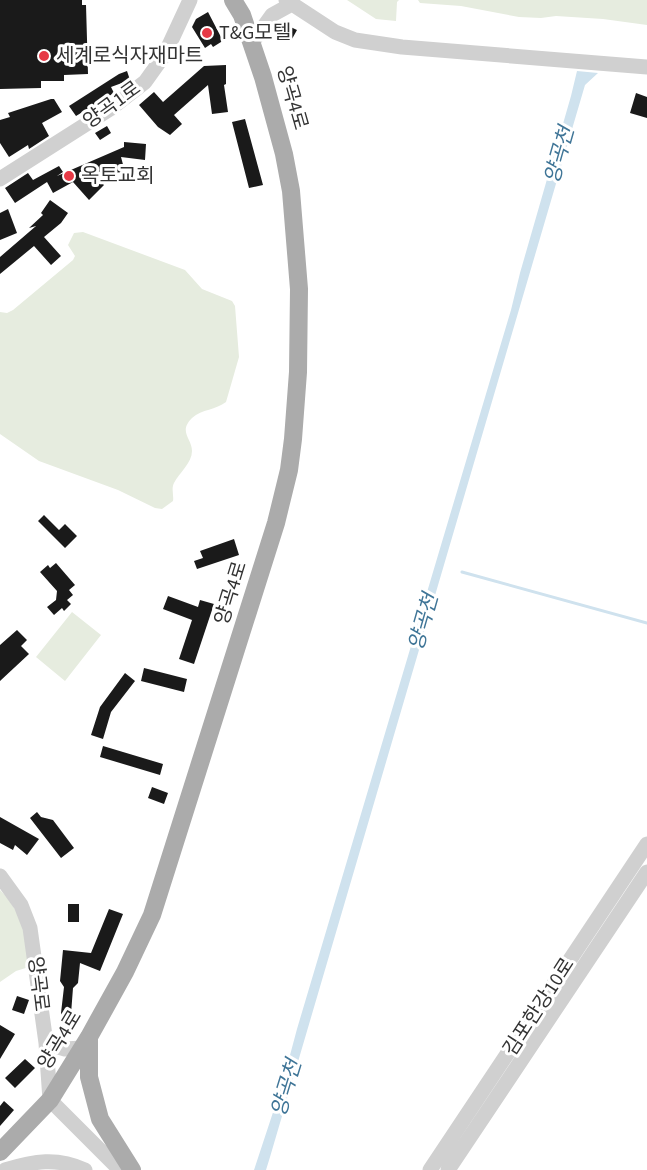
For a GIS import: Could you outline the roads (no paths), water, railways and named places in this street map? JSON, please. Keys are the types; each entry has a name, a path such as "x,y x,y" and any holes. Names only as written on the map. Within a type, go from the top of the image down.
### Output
{"main road":[{"name":"양곡4로","path":"0,1152 50,1100 86,1043 135,952 152,915 262,568 289,470 294,428 299,333 299,289 294,216 284,154 252,43 242,15 233,0"},
{"path":"86,1043 89,1077 100,1119 132,1170"}],"street":[{"name":"양곡1로","path":"0,179 111,109 146,82 165,54 190,0"},
{"path":"252,43 272,15 289,2 335,32 355,40 402,47 647,67"},
{"name":"김포한강10로","path":"430,1170 647,844"},
{"name":"김포한강10로","path":"448,1170 647,872"},
{"name":"양곡로","path":"0,876 21,905 30,928 46,1043 50,1100"},
{"path":"46,1043 65,1049 86,1043"},
{"path":"50,1100 120,1170"},
{"path":"6,1170 47,1160 70,1164 85,1170"}],"water":[{"name":"양곡천","path":"577,71 598,73 585,85 266,1170 254,1170 282,1085 511,310"}],"waterway":[{"path":"462,572 647,623"}],"place":[{"name":"T&G모텔","path":"207,33"},
{"name":"세계로식자재마트","path":"44,56"},
{"name":"옥토교회","path":"69,176"}]}
